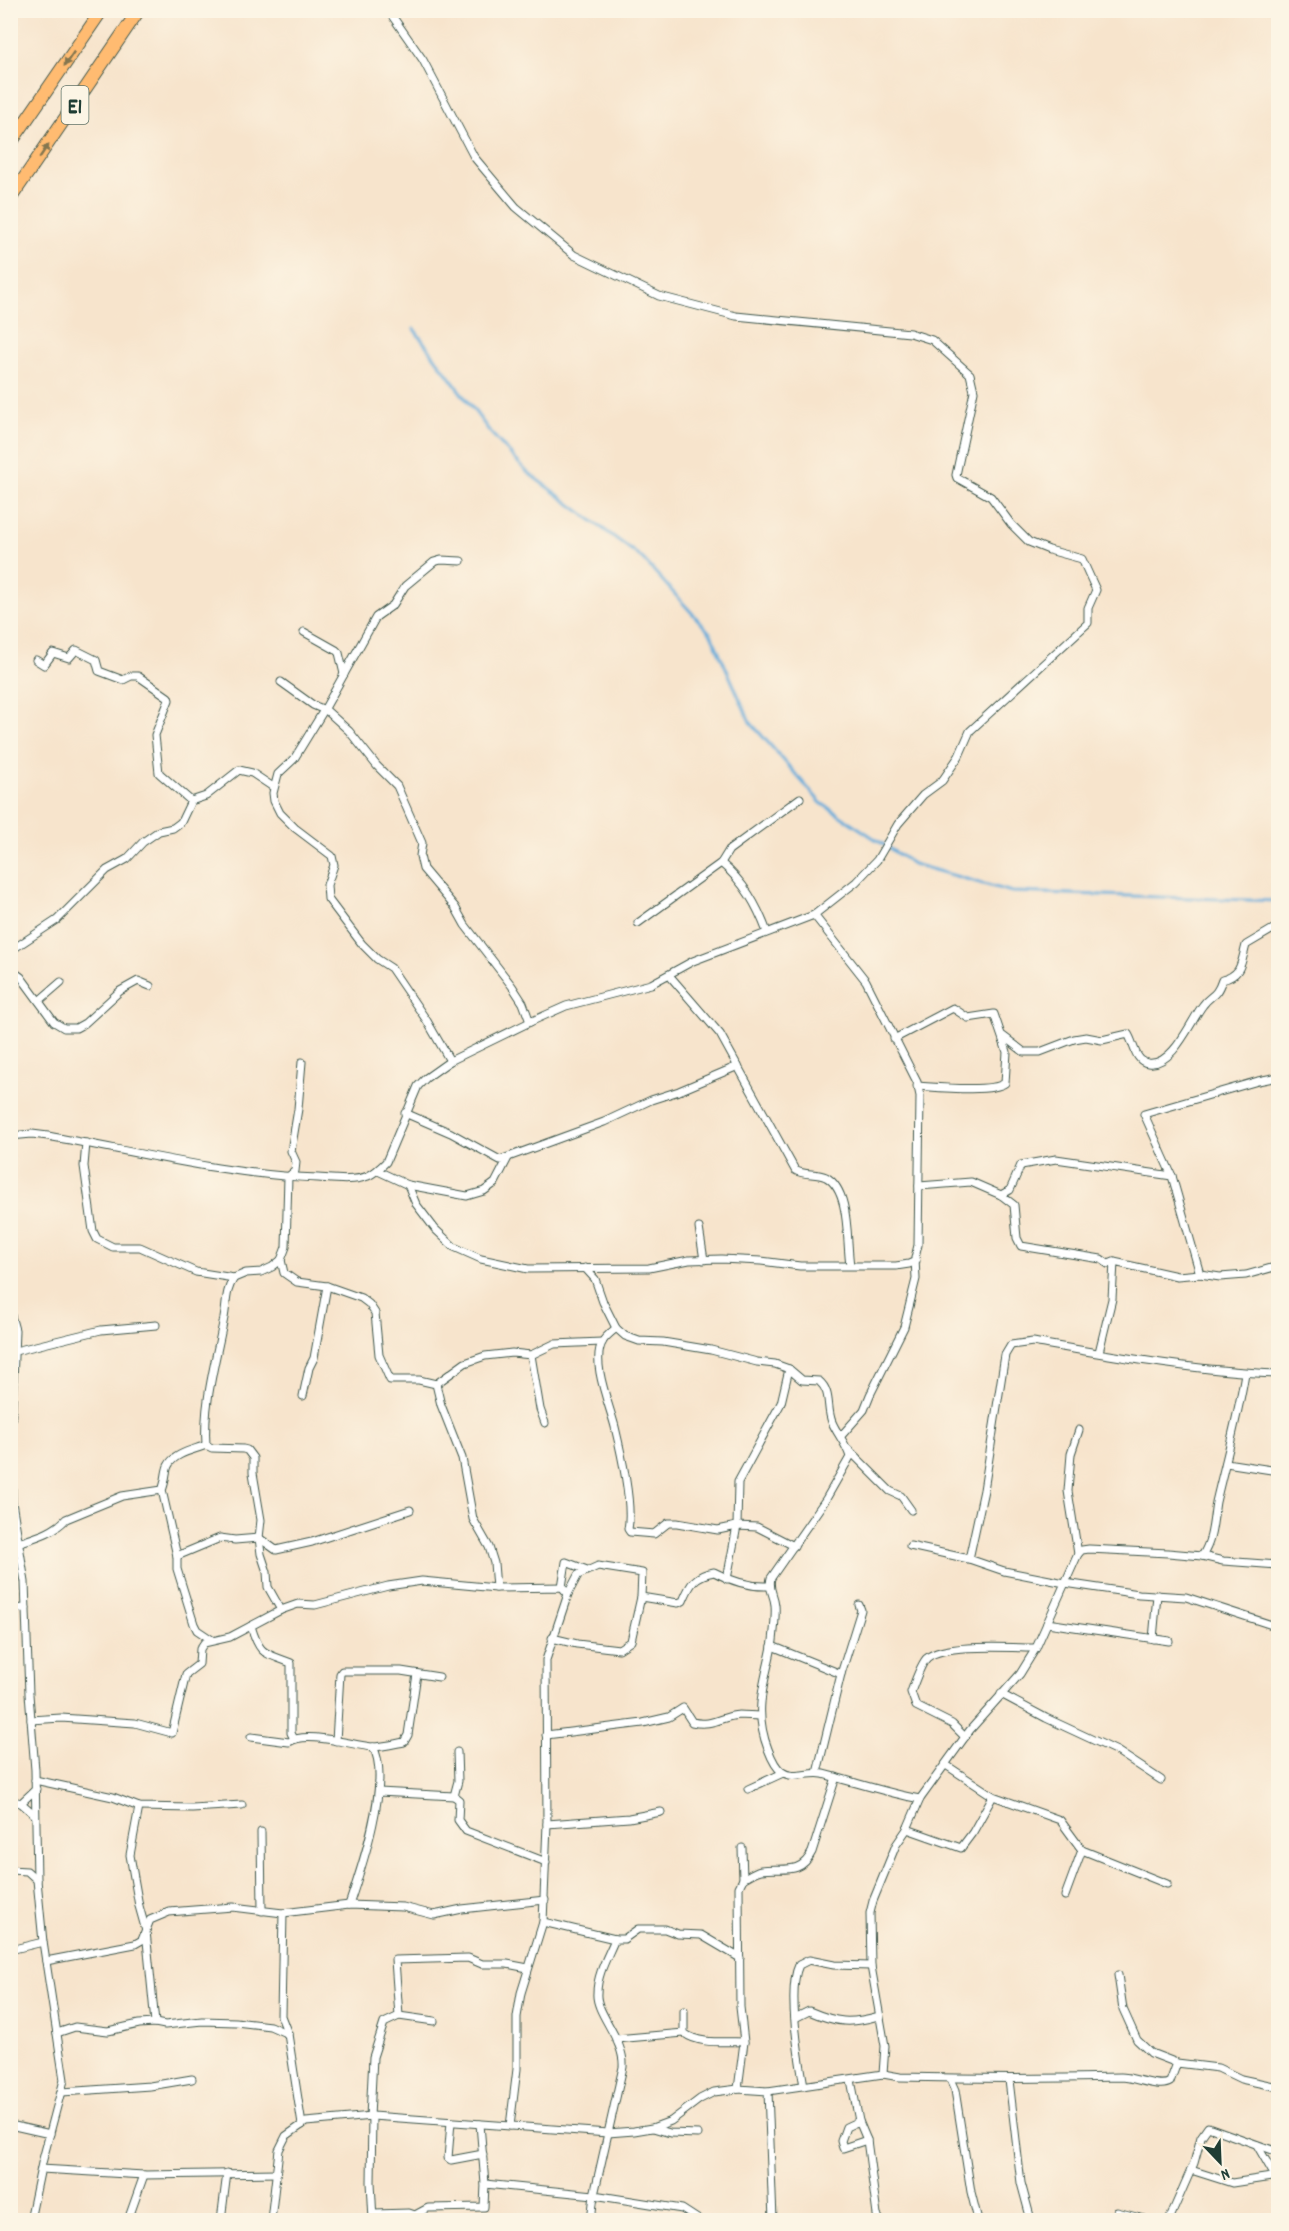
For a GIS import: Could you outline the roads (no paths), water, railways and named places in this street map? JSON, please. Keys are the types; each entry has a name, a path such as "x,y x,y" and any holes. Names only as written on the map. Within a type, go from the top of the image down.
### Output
{"highway":[{"name":"E1","path":"10,144 102,10"},
{"name":"E1","path":"10,199 139,10"}],"street":[{"path":"10,1136 33,1134 211,1169 288,1178 366,1177 378,1171 386,1162 418,1086 450,1061 566,1006 651,984 693,962 814,915 856,882 877,860 898,824 923,795 942,781 959,756 970,731 1088,623 1088,608 1096,590 1082,559 1029,542 1011,524 991,497 957,478 974,391 970,374 932,340 910,333 735,316 659,296 574,255 516,207 474,157 423,60 388,10"},
{"path":"450,1061 427,1021 391,968 377,959 362,944 328,899 327,885 334,865 332,856 295,828 280,813 274,801 273,787 278,774 294,759 324,710 375,617 394,604 405,586 434,562 461,561"},
{"path":"304,632 339,653 344,674"},
{"path":"36,660 44,665 53,653 69,658 76,650 96,660 99,671 123,680 131,676 138,676 168,697 169,700 156,735 159,772 190,801"},
{"path":"281,682 304,700 324,710 349,731 377,766 397,786 422,843 420,856 423,869 455,907 465,925 512,986 523,1003 530,1022"},
{"path":"10,951 57,920 107,870 127,859 143,842 159,831 173,828 181,822 190,801 206,796 239,770 252,773 273,787"},
{"path":"638,923 721,863 729,850 800,798"},
{"path":"721,863 739,879 751,895 767,932"},
{"path":"814,915 866,981 920,1096 916,1279 904,1327 864,1410 841,1436"},
{"path":"1003,1036 1024,1052 1040,1052 1074,1039 1086,1037 1102,1040 1128,1034 1140,1059 1148,1064 1157,1062 1173,1051 1204,1003 1214,997 1222,980 1234,977 1239,970 1246,945 1278,926"},
{"path":"10,969 21,977 54,1022 64,1028 76,1028 96,1015 120,991 138,981 150,986"},
{"path":"669,975 720,1034 795,1170 800,1173 821,1175 833,1183 848,1222 850,1265"},
{"path":"39,1001 61,982"},
{"path":"894,1039 953,1008 968,1018 994,1014 1007,1052 1005,1083 1001,1086 944,1088 917,1086"},
{"path":"86,1143 84,1166 93,1231 97,1239 113,1247 140,1247 196,1272 234,1278 246,1273 261,1272 281,1260 286,1247 288,1178 295,1171 296,1162 291,1151 302,1062"},
{"path":"405,1113 451,1133 495,1160 508,1158 604,1122 651,1100 679,1091 738,1066"},
{"path":"1200,1274 1172,1176 1144,1114 1278,1077"},
{"path":"378,1171 408,1185 467,1196 484,1191 495,1183 508,1158"},
{"path":"1001,1195 1010,1190 1021,1165 1056,1159 1172,1176"},
{"path":"919,1186 971,1182 1001,1195 1014,1205 1017,1238 1021,1246 1101,1259 1108,1264 1114,1262 1177,1276 1246,1275 1278,1266"},
{"path":"408,1185 417,1204 435,1229 454,1247 482,1259 528,1269 649,1268 689,1260 760,1261 800,1266 837,1264 896,1266 916,1261"},
{"path":"699,1228 704,1260"},
{"path":"837,1264 848,1250"},
{"path":"281,1260 284,1274 297,1282 327,1286 362,1298 369,1304 375,1313 379,1355 390,1380 418,1380 436,1384 465,1363 485,1356 512,1353 531,1355 554,1344 602,1342"},
{"path":"1099,1352 1112,1299 1114,1262"},
{"path":"585,1268 595,1279 616,1328 625,1336 639,1341 663,1342 711,1350 757,1362 775,1364 789,1369 802,1380 819,1381 826,1389 832,1422 848,1449 890,1491 899,1494 911,1510"},
{"path":"206,1445 205,1430 212,1375 227,1288 234,1278"},
{"path":"303,1396 309,1368 314,1358 327,1286"},
{"path":"11,1317 15,1330 11,1502 25,1582 35,1780 37,1880 43,1942 64,2080 30,2220"},
{"path":"15,1351 101,1330 156,1325"},
{"path":"616,1328 602,1342 599,1362 604,1391 615,1426 630,1532 654,1534 668,1523 718,1530 737,1526 757,1527 794,1546"},
{"path":"969,1560 984,1490 1005,1355 1007,1349 1014,1344 1032,1342 1144,1361 1245,1373 1278,1374"},
{"path":"531,1355 540,1409 545,1423"},
{"path":"727,1580 737,1526 738,1482 781,1403 789,1369"},
{"path":"1202,1556 1213,1527 1216,1504 1240,1406 1245,1373"},
{"path":"436,1384 441,1405 462,1458 473,1519 491,1555 496,1588"},
{"path":"1078,1430 1071,1454 1068,1491 1075,1543 1080,1552"},
{"path":"212,1640 197,1630 194,1624 177,1569 177,1556 162,1490 167,1467 173,1458 206,1445 212,1448 247,1450 253,1458 253,1473 261,1520 259,1538 261,1554 267,1572 268,1587 281,1611"},
{"path":"783,1773 771,1758 759,1716 772,1646 775,1605 769,1586 771,1578 826,1500 849,1459 848,1449"},
{"path":"1226,1463 1278,1471"},
{"path":"18,1543 42,1535 59,1526 66,1519 122,1496 162,1490"},
{"path":"177,1556 220,1538 235,1540 259,1538 276,1550 312,1542 410,1510"},
{"path":"910,1546 1004,1571 1065,1583 1198,1600 1278,1627"},
{"path":"1080,1552 1128,1550 1278,1565"},
{"path":"882,2074 885,2046 871,1966 870,1913 873,1901 896,1845 907,1829 920,1799 965,1737 1020,1674 1036,1648 1080,1552"},
{"path":"568,1594 562,1587 566,1562 586,1570"},
{"path":"510,2126 517,2069 517,2018 528,1968 543,1922 545,1900 546,1660 552,1638 568,1594 578,1575 598,1566 642,1573 640,1598 631,1641 619,1649 577,1644 552,1638"},
{"path":"640,1598 678,1603 683,1601 691,1582 702,1574 714,1572 727,1580 756,1587 769,1586"},
{"path":"31,1720 62,1718 135,1723 172,1733 186,1674 199,1664 200,1649 204,1642 222,1640 298,1604 315,1605 388,1586 422,1581 496,1588 562,1587"},
{"path":"1153,1639 1157,1595"},
{"path":"817,1773 841,1674 861,1610 859,1605"},
{"path":"10,1609 26,1608"},
{"path":"1047,1623 1169,1641"},
{"path":"251,1626 257,1647 291,1663 291,1733 294,1738"},
{"path":"772,1646 841,1674"},
{"path":"965,1737 952,1724 916,1706 911,1692 926,1659 942,1651 1036,1648"},
{"path":"336,1741 339,1681 342,1671 401,1671 439,1677"},
{"path":"251,1737 289,1742 294,1738 306,1737 373,1747 404,1742 407,1739 417,1674"},
{"path":"1001,1694 1046,1718 1117,1750 1161,1780"},
{"path":"546,1735 643,1723 669,1717 683,1708 692,1722 699,1724 711,1724 738,1715 759,1716"},
{"path":"349,1905 379,1792 378,1756 373,1747"},
{"path":"454,1796 458,1782 457,1752"},
{"path":"946,1765 993,1797 1060,1820 1082,1850 1167,1884"},
{"path":"748,1789 783,1773 793,1775 817,1773 896,1795 920,1799"},
{"path":"743,1879 759,1870 796,1868 807,1862 836,1777"},
{"path":"35,1780 114,1797 139,1807 192,1808 242,1805"},
{"path":"21,1803 46,1782"},
{"path":"379,1792 454,1796 459,1800 458,1820 466,1831 546,1862"},
{"path":"907,1829 961,1848 993,1797"},
{"path":"10,1800 21,1803 35,1815"},
{"path":"139,1807 130,1855 146,1931 154,2023"},
{"path":"547,1824 629,1818 661,1812"},
{"path":"261,1832 262,1911"},
{"path":"738,2089 744,2042 740,2007 739,1887 743,1879 742,1848"},
{"path":"1065,1896 1082,1850"},
{"path":"10,1870 27,1871 37,1880"},
{"path":"46,1961 135,1944 142,1940 150,1920 169,1912 232,1907 283,1913 349,1905 403,1907 434,1915 462,1909 545,1900"},
{"path":"283,1913 281,2016 288,2034 302,2125"},
{"path":"543,1922 615,1939 624,1939 638,1929 666,1929 678,1934 701,1935 740,1958"},
{"path":"591,2220 594,2195 624,2058 596,1995 600,1976 615,1939"},
{"path":"10,1950 43,1942"},
{"path":"399,2016 395,1960 468,1958 482,1964 507,1964 528,1968"},
{"path":"804,2086 795,2018 795,1983 799,1965 809,1960 834,1965 871,1966"},
{"path":"1118,1975 1123,2009 1137,2040 1151,2054 1177,2063 1218,2068 1241,2079 1278,2087"},
{"path":"684,2011 684,2032"},
{"path":"795,2018 809,2011 834,2022 855,2022 879,2016"},
{"path":"272,2027 281,2016"},
{"path":"434,2021 399,2016 384,2024 380,2031 373,2057 371,2117 371,2182 374,2217 409,2213 416,2218 428,2208 484,2207 485,2184 480,2124"},
{"path":"57,2033 75,2027 108,2031 154,2023 165,2025 202,2021 236,2022 272,2027 288,2034"},
{"path":"616,2039 684,2032 690,2037 706,2041 744,2042"},
{"path":"272,2220 279,2150 286,2136 306,2122 371,2117 608,2133 652,2128 671,2121 700,2099 714,2092 738,2089 768,2091 882,2074 900,2078 1009,2080 1131,2077 1163,2085 1170,2082 1177,2063"},
{"path":"62,2092 150,2086 192,2079"},
{"path":"950,2079 955,2090 971,2192 978,2220"},
{"path":"851,2080 859,2121 867,2140 877,2215 880,2220"},
{"path":"1009,2080 1020,2183 1031,2220"},
{"path":"768,2091 772,2220"},
{"path":"859,2121 846,2127 841,2140 843,2148 867,2140"},
{"path":"451,2122 448,2158 451,2160 483,2154"},
{"path":"10,2125 50,2134"},
{"path":"1169,2220 1191,2170 1201,2137 1208,2127 1278,2152"},
{"path":"652,2128 670,2133 698,2134"},
{"path":"1257,2145 1272,2171 1278,2176"},
{"path":"41,2169 144,2175 276,2173"},
{"path":"1191,2170 1232,2183 1278,2176"},
{"path":"221,2220 227,2173"},
{"path":"128,2220 144,2175"},
{"path":"485,2184 594,2195 682,2209 699,2220"},
{"path":"1117,2212 1148,2220"}],"waterway":[{"path":"414,329 490,432 527,472 642,558 711,634 750,722 821,803 913,864 1012,892 1278,901"}]}
